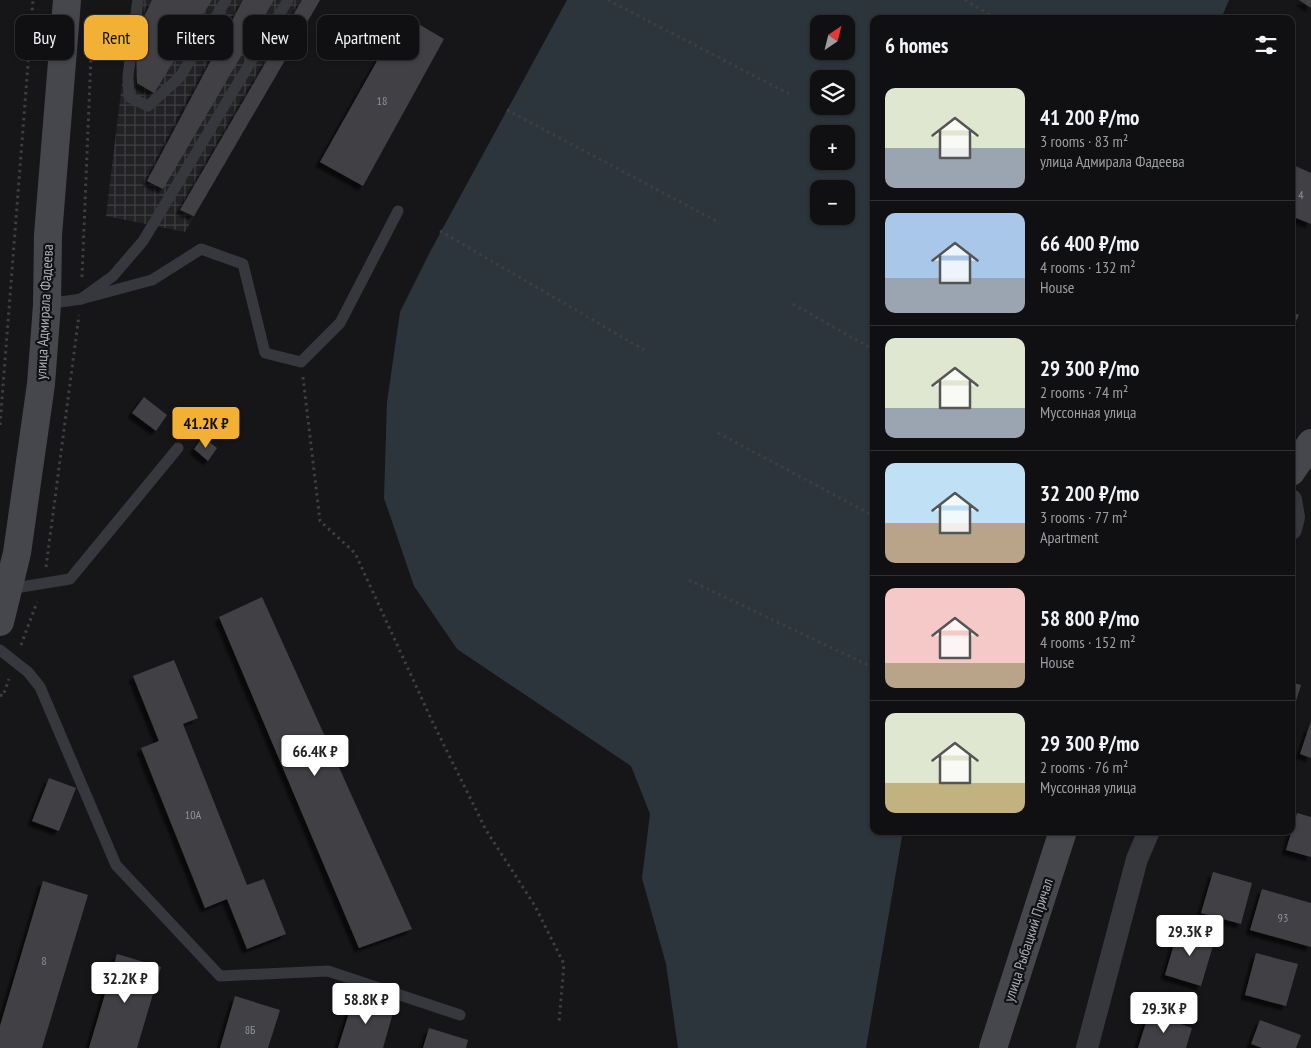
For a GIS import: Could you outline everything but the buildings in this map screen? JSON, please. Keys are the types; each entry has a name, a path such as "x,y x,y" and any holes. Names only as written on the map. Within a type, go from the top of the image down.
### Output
{"main road":[{"name":"улица Адмирала Фадеева","path":"0,622 17,553 41,384 48,235 68,0"},
{"path":"1295,466 1311,443"},
{"name":"улица Рыбацкий Причал","path":"993,1048 1061,835"}],"street":[{"path":"1086,1048 1137,859 1147,835"}],"lane":[{"path":"138,0 128,76 128,97 148,106 180,77 226,0"},
{"path":"81,299 113,276 143,241 288,0"},
{"path":"46,304 81,299 152,280 201,250 243,264 265,353 301,362 340,323 398,211"},
{"path":"9,590 70,579 178,448"},
{"path":"0,650 28,672 40,687 116,865 220,976 328,971 460,1015"}],"path":[{"path":"0,425 33,0"},
{"path":"608,0 789,94"},
{"path":"965,0 990,15"},
{"path":"0,695 3,696 44,583 81,299 91,60"},
{"path":"507,110 720,223"},
{"path":"440,231 646,351"},
{"path":"793,304 870,348"},
{"path":"301,362 320,521 355,553 432,722 486,830 535,906 564,964 559,1023"},
{"path":"718,433 870,514"},
{"path":"689,580 870,666"}],"shaded area":[{"path":"132,0 320,0 307,22 307,15 243,15 243,60 285,60 185,232 106,216 125,60 148,60 148,15 130,15"},
{"path":"567,0 1229,0 1223,15 870,15 870,835 902,835 866,1048 678,1048 666,964 642,878 650,814 631,766 457,649 414,586 384,498 387,402 400,312 431,250"}]}
